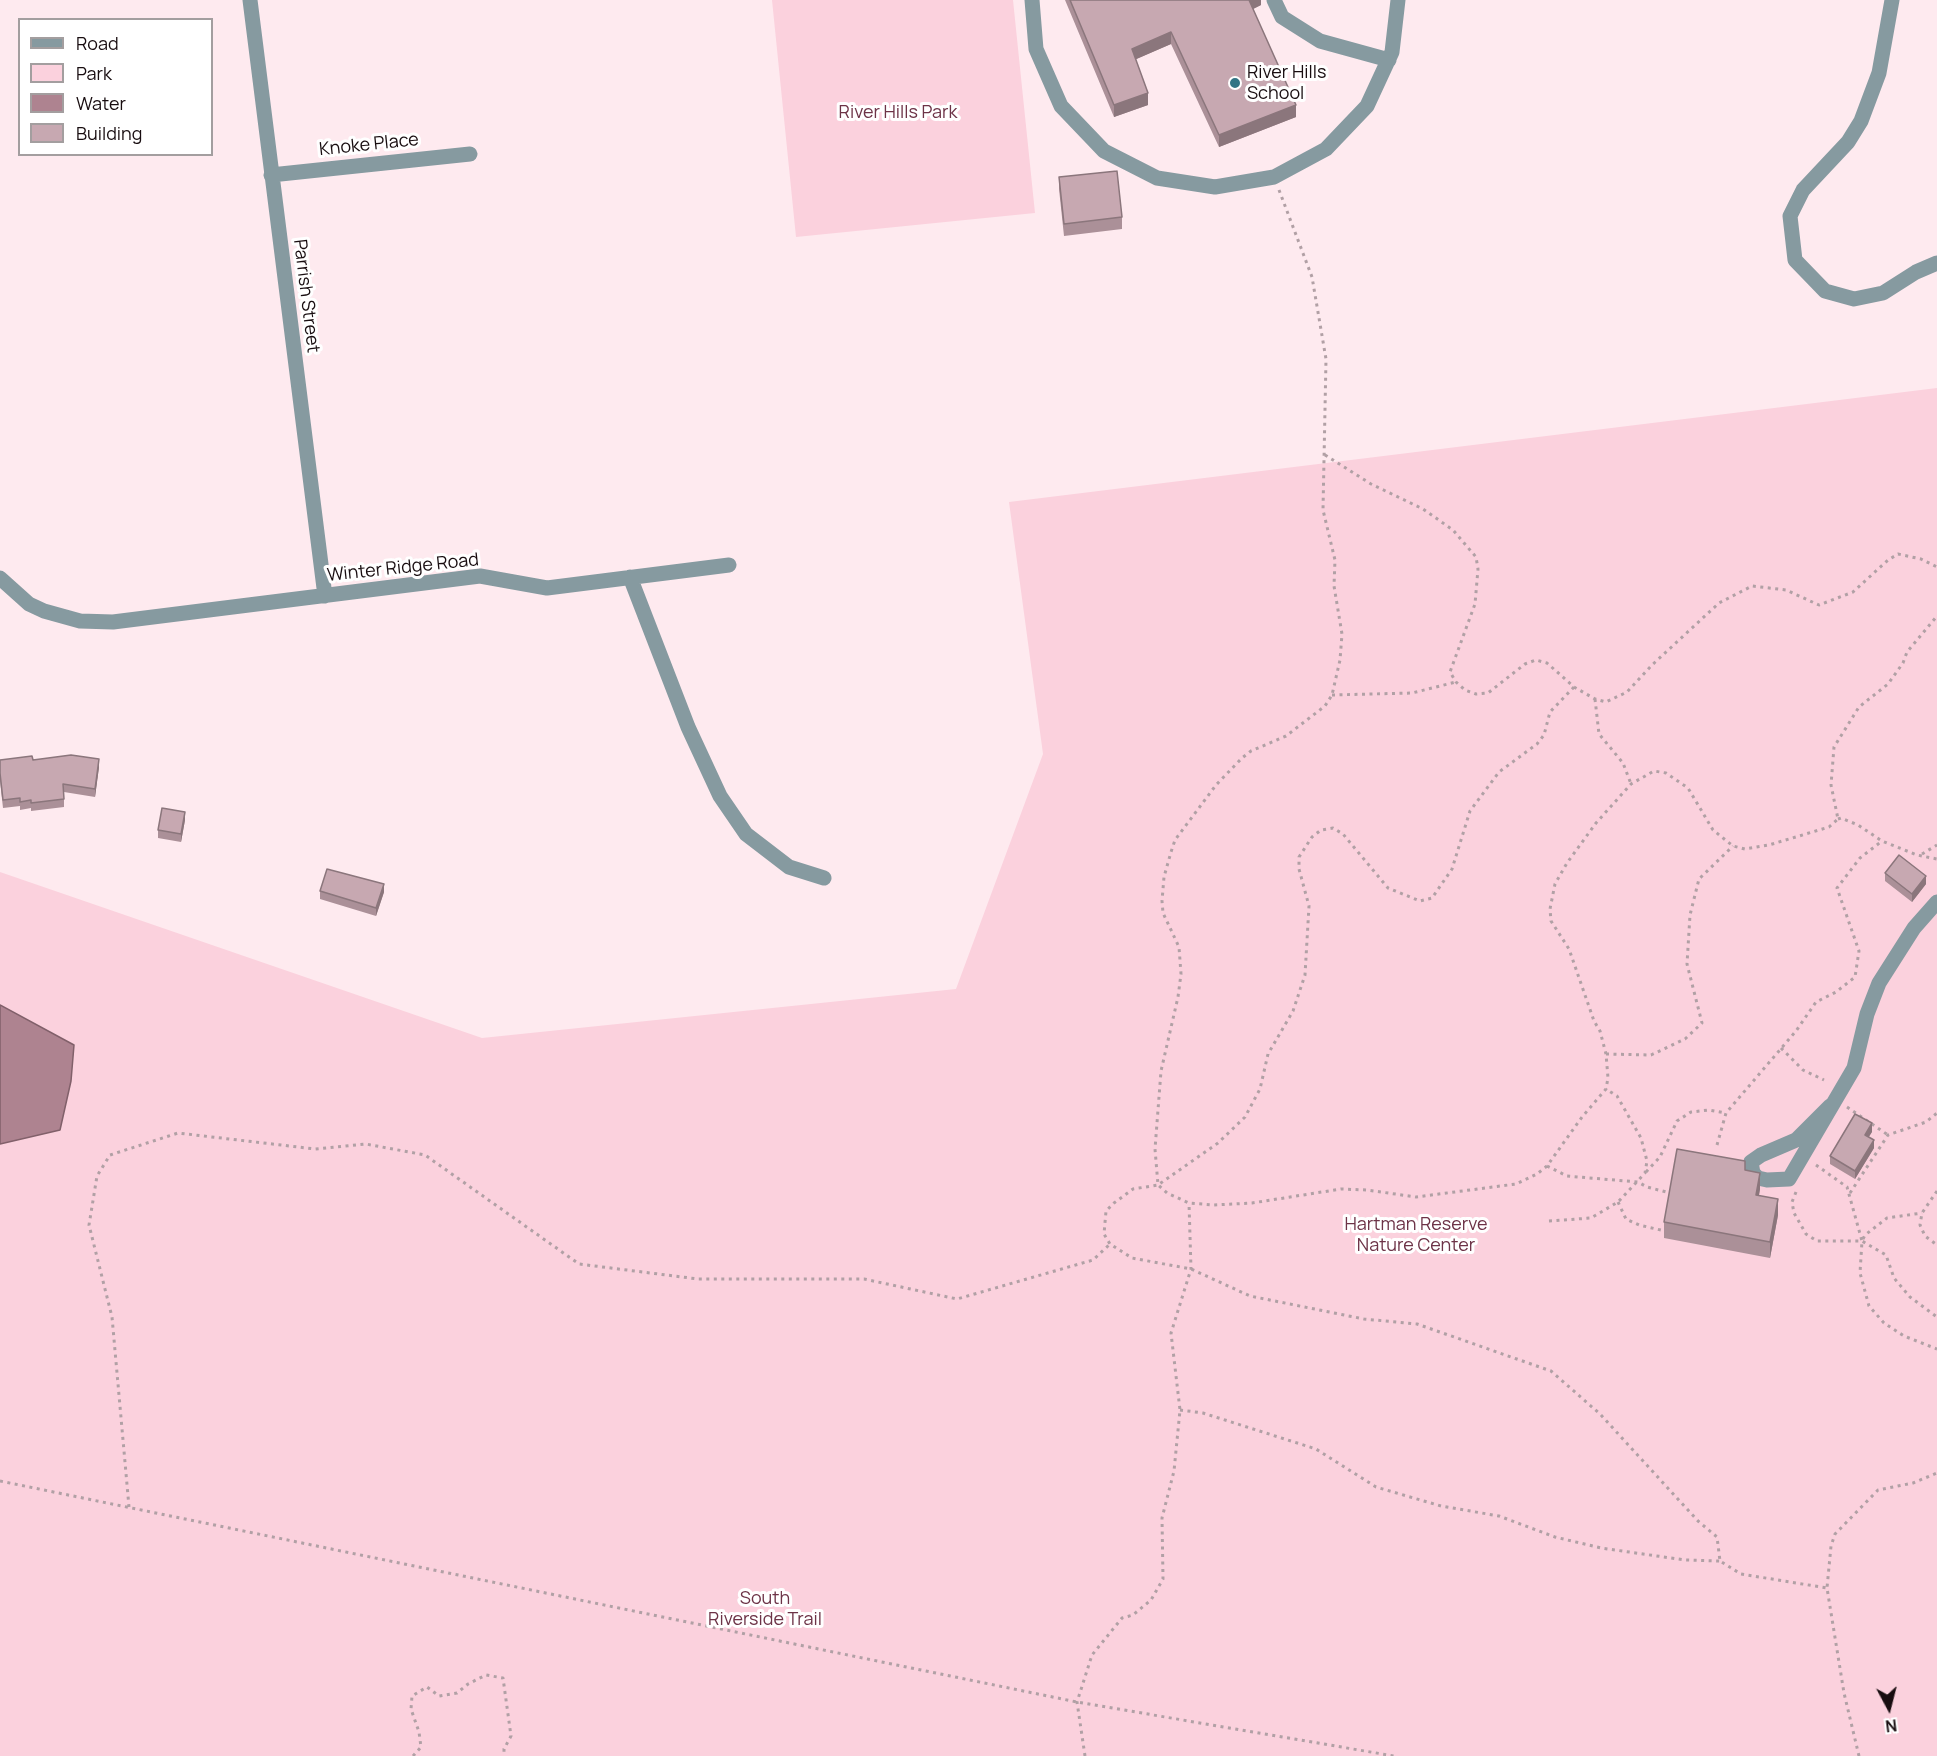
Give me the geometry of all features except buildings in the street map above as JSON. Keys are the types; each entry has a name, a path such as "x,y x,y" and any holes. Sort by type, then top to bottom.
{"street":[{"name":"Parrish Street","path":"250,0 326,596"},
{"path":"1032,0 1036,49 1061,106 1104,151 1157,178 1215,187 1274,177 1326,149 1367,106 1392,52 1398,0"},
{"path":"1274,0 1282,17 1320,41 1389,60"},
{"path":"1892,0 1879,73 1861,121 1848,142 1803,190 1790,216 1795,260 1825,291 1854,299 1883,293 1916,272 1937,263"},
{"name":"Knoke Place","path":"271,175 470,154"},
{"name":"Winter Ridge Road","path":"0,578 29,604 62,618 113,622 480,576 547,588 729,565"},
{"path":"630,577 688,727 720,796 746,834 789,867 825,878"},
{"path":"1832,1102 1796,1140 1761,1155 1751,1162 1753,1173 1758,1178 1767,1180 1789,1179 1832,1102 1854,1068 1867,1014 1880,983 1914,928 1937,902"}],"path":[{"path":"1274,177 1312,277 1326,359 1323,510 1335,560 1334,586 1342,634 1340,660 1332,695 1325,706 1286,736 1251,751 1242,758 1216,784 1174,840 1164,877 1162,901 1163,913 1179,947 1181,974 1178,998 1161,1071 1155,1149 1158,1185 1167,1193 1190,1203 1214,1205 1252,1203 1341,1189 1416,1197 1516,1184 1537,1174 1547,1166 1582,1117 1606,1089 1606,1054 1569,950 1551,921 1550,909 1555,884 1596,823 1632,784 1654,771 1666,773 1688,788 1713,830 1733,846 1745,849 1769,845 1829,827 1841,818 1858,825 1882,841 1937,859"},
{"path":"1324,455 1371,484 1423,509 1454,531 1476,557 1478,569 1475,604 1450,672 1465,690 1476,694 1488,693 1525,664 1536,660 1547,663 1574,687 1595,699 1606,702 1627,692 1652,665 1719,603 1752,586 1786,590 1819,605 1853,592 1888,560 1898,554 1922,559 1937,567"},
{"path":"1838,819 1831,784 1834,747 1859,707 1888,684 1903,663 1907,652 1937,616"},
{"path":"1332,695 1412,693 1456,682"},
{"path":"1574,687 1550,712 1544,735 1537,744 1499,772 1470,811 1452,869 1432,898 1420,901 1388,888 1342,834 1333,828 1321,830 1312,837 1299,857 1299,869 1309,906 1305,975 1293,1011 1268,1054 1260,1089 1245,1117 1218,1143 1158,1185 1133,1189 1114,1203 1106,1211 1104,1234 1110,1244 1132,1258 1191,1269 1250,1296 1364,1319 1417,1323 1551,1371 1600,1414 1698,1521 1717,1538 1720,1561"},
{"path":"1595,699 1599,734 1623,763 1632,784"},
{"path":"1717,1145 1726,1113 1816,1002 1836,992 1855,977 1859,951 1838,888 1860,858 1882,841"},
{"path":"1920,855 1937,845"},
{"path":"1606,1054 1651,1055 1685,1039 1702,1023 1687,964 1690,915 1700,879 1733,846"},
{"path":"1781,1048 1803,1070 1824,1080"},
{"path":"1606,1089 1617,1096 1641,1138 1647,1161 1645,1173"},
{"path":"1832,1102 1888,1135"},
{"path":"1550,1221 1591,1218 1618,1202 1660,1157 1677,1121 1691,1112 1709,1110 1726,1113"},
{"path":"1849,1194 1888,1135 1926,1122 1937,1113"},
{"path":"129,1507 112,1317 88,1225 97,1176 110,1155 178,1133 315,1149 366,1144 425,1155 579,1264 698,1279 864,1279 957,1299 1093,1260 1110,1244"},
{"path":"1815,1163 1847,1187 1862,1241 1860,1273 1869,1306 1884,1323 1894,1330 1937,1349"},
{"path":"1547,1166 1567,1176 1638,1182 1672,1194"},
{"path":"1796,1191 1792,1202 1794,1213 1806,1234 1817,1241 1862,1241 1886,1255 1894,1278 1910,1297 1937,1317"},
{"path":"1937,1191 1922,1213 1920,1225 1925,1236 1937,1245"},
{"path":"1618,1202 1626,1219 1665,1231"},
{"path":"1085,1756 1077,1702 1092,1655 1122,1618 1133,1615 1151,1600 1163,1579 1162,1518 1174,1471 1180,1410 1171,1332 1191,1269 1190,1203"},
{"path":"1862,1241 1865,1234 1887,1218 1922,1213"},
{"path":"1180,1410 1203,1413 1316,1449 1376,1487 1441,1506 1499,1516 1555,1537 1601,1548 1685,1560 1720,1561 1741,1574 1827,1588"},
{"path":"1859,1756 1844,1693 1827,1588 1831,1546 1835,1534 1878,1490 1913,1483 1937,1473"},
{"path":"0,1481 1077,1702 1394,1756"},
{"path":"413,1756 421,1747 419,1732 411,1709 412,1696 427,1687 439,1696 457,1694 468,1684 486,1675 503,1678 511,1736 504,1749 504,1756"}],"green space":[{"name":"River Hills Park","path":"772,0 1013,0 1035,213 796,237"},
{"name":"Hartman Reserve Nature Center","path":"1937,388 1937,1756 0,1756 0,872 482,1038 956,989 1043,754 1009,502"}],"water":[{"path":"0,1005 74,1045 71,1081 60,1130 0,1144"}],"place":[{"name":"River Hills School","path":"1235,83"}],"park label":[{"name":"South Riverside Trail","path":"765,1609"}]}
